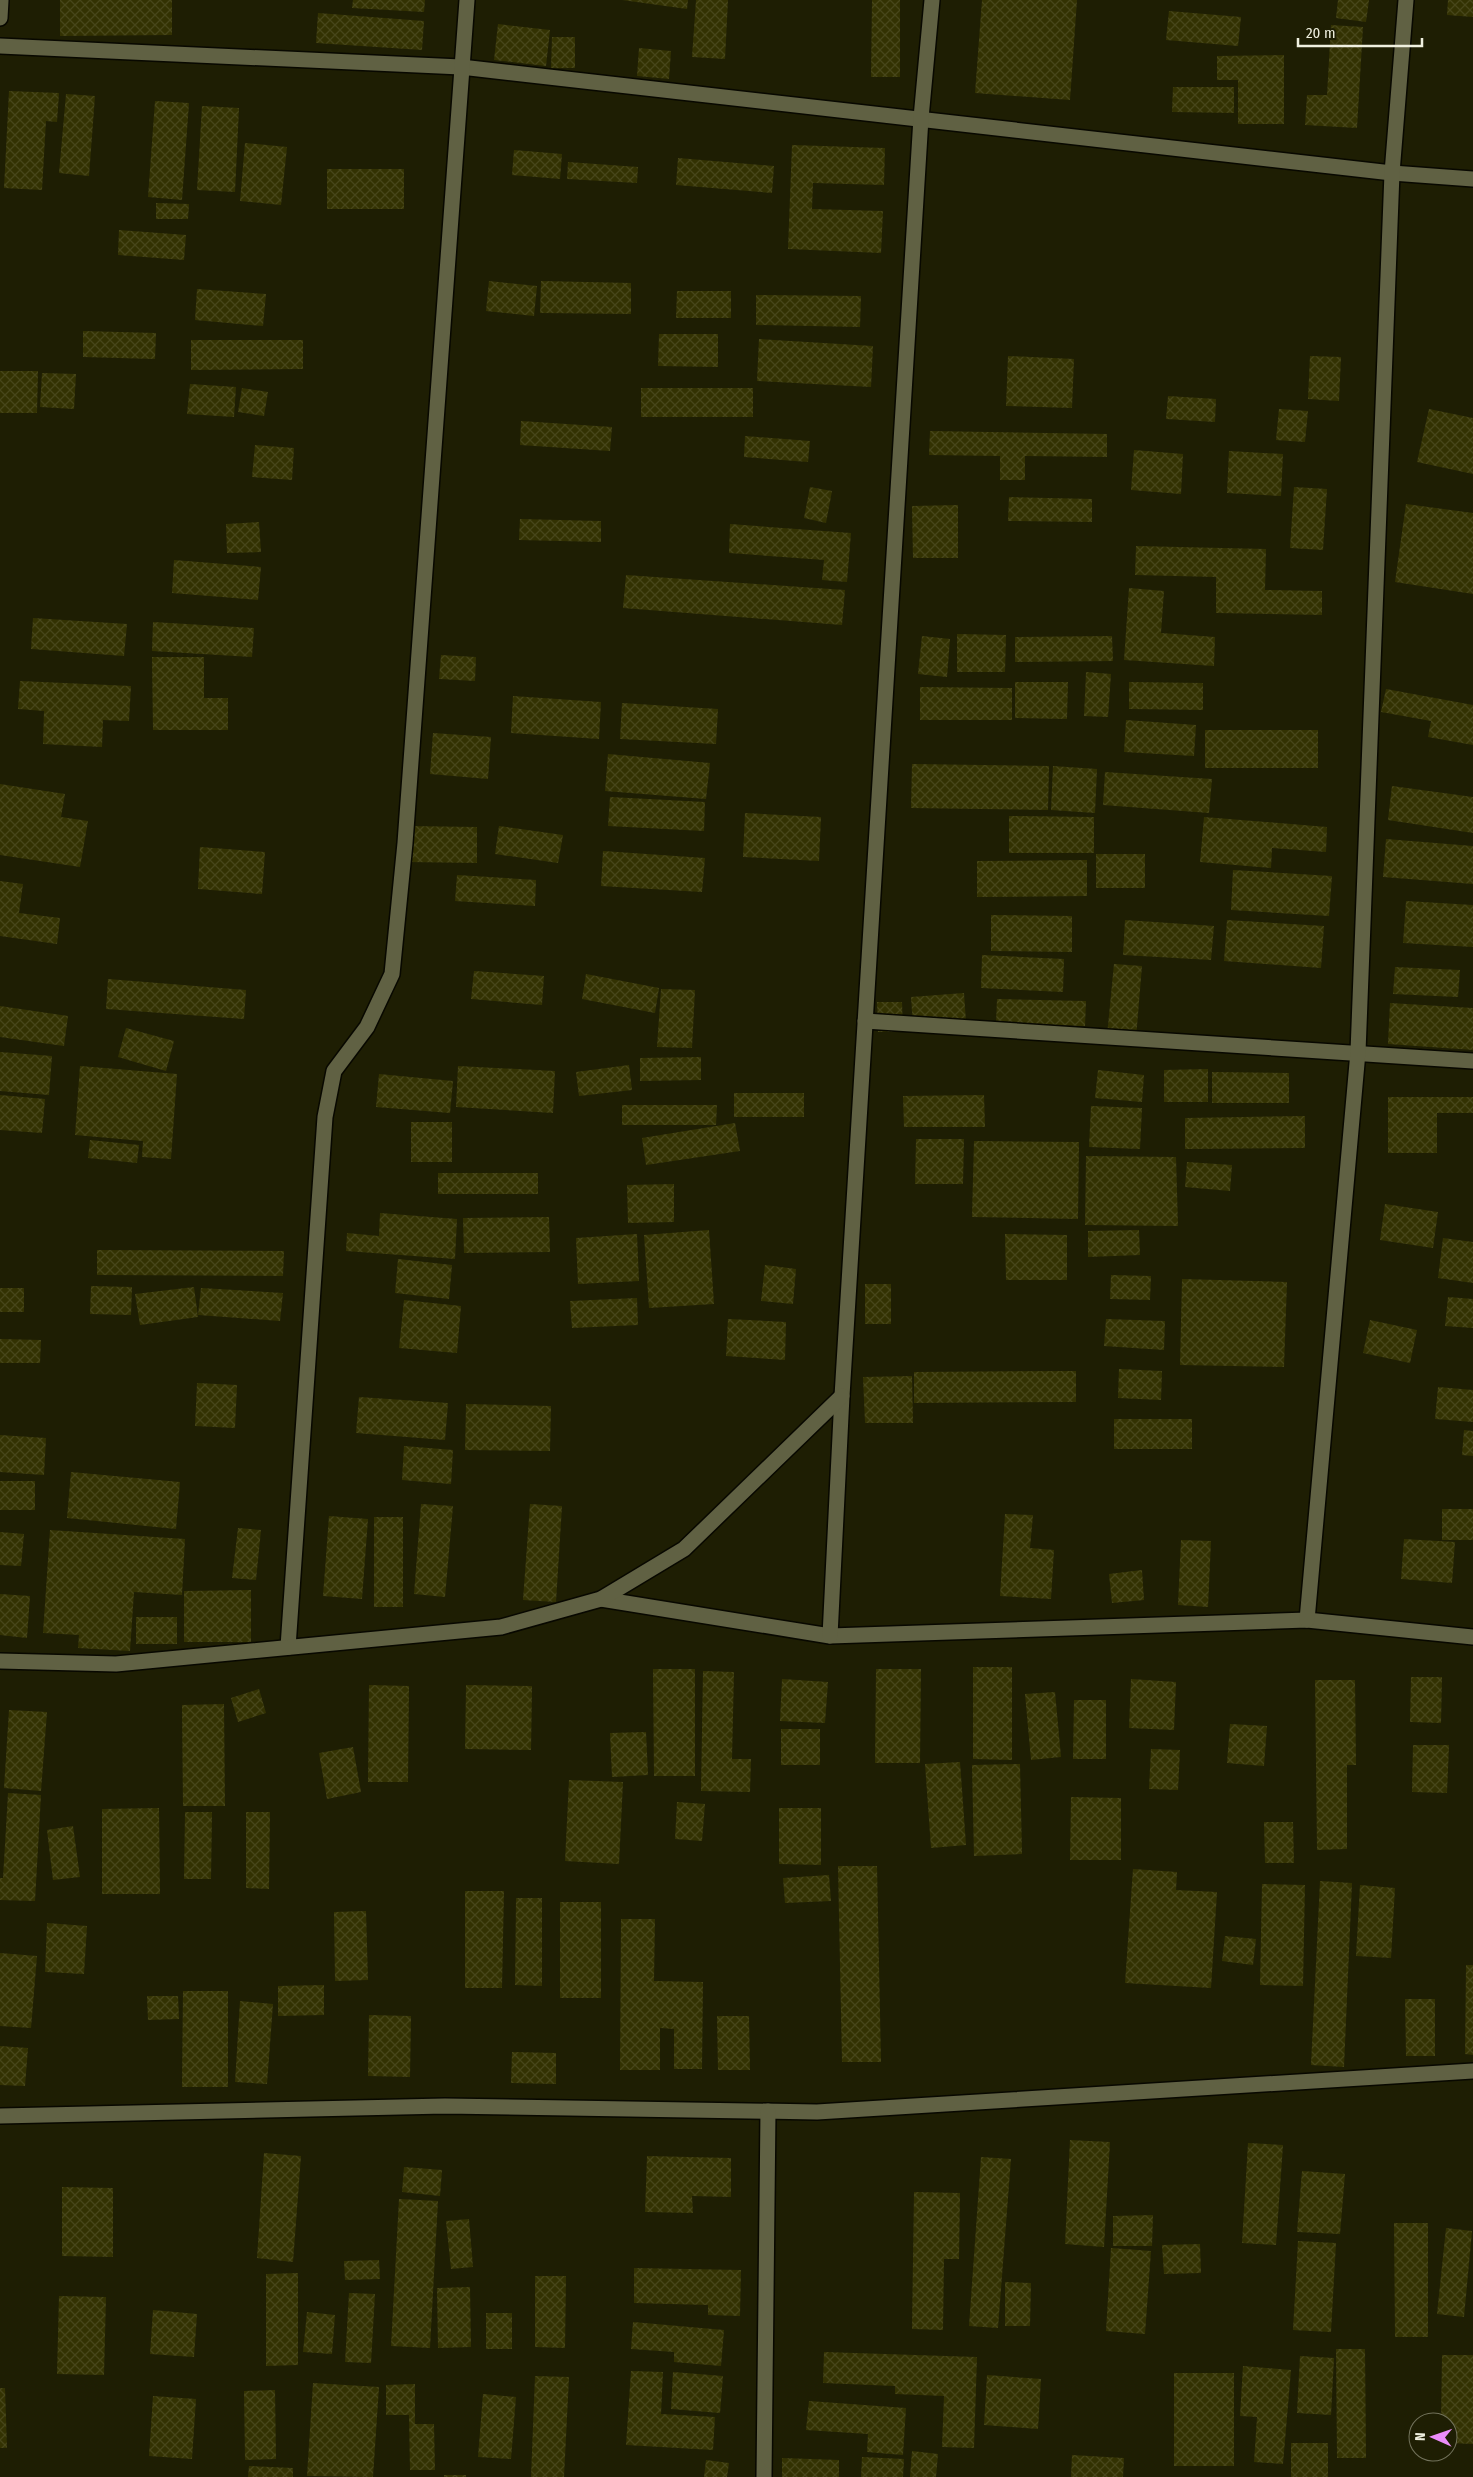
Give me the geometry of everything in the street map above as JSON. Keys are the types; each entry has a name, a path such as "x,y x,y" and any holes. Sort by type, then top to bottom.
{"street":[{"path":"0,18 1,0"},
{"path":"288,1647 324,1117 334,1071 367,1027 392,974 405,843 467,0"},
{"path":"830,1636 842,1396 921,118 932,0"},
{"path":"1307,1620 1358,1052 1392,173 1406,0"},
{"path":"0,46 461,66 1392,173 1473,179"},
{"path":"865,1022 1358,1052 1473,1061"},
{"path":"0,1661 116,1664 501,1627 601,1599 684,1549 842,1396"},
{"path":"601,1599 830,1636 1307,1620 1473,1637"},
{"path":"0,2116 445,2106 817,2112 1473,2070"},
{"path":"764,2477 768,2111"}],"building":[{"path":"60,0 172,0 172,35 60,36"},
{"path":"353,0 425,0 424,12 352,8"},
{"path":"622,0 688,0 687,9"},
{"path":"696,0 728,0 725,59 692,57"},
{"path":"872,0 900,0 900,77 871,77"},
{"path":"982,0 1077,0 1070,100 975,93"},
{"path":"1338,0 1369,0 1366,22 1336,18"},
{"path":"1448,0 1473,0 1473,17 1447,15"},
{"path":"1169,11 1241,17 1238,46 1166,40"},
{"path":"318,13 424,21 422,50 316,43"},
{"path":"498,24 550,30 546,66 494,60"},
{"path":"1331,25 1363,27 1357,128 1305,125 1307,95 1327,95"},
{"path":"552,37 575,37 575,68 551,68"},
{"path":"639,48 671,51 669,79 637,76"},
{"path":"1284,55 1284,124 1238,124 1238,80 1217,80 1217,56"},
{"path":"1173,87 1234,87 1234,113 1172,112"},
{"path":"9,91 59,93 57,122 46,121 42,190 4,188"},
{"path":"66,94 95,96 89,176 59,173"},
{"path":"155,101 189,103 182,200 148,197"},
{"path":"202,106 239,108 235,192 197,190"},
{"path":"245,143 287,147 281,205 240,201"},
{"path":"792,145 885,148 884,185 813,183 812,209 883,211 881,253 788,249"},
{"path":"514,150 562,154 560,179 512,175"},
{"path":"678,158 774,166 772,193 676,185"},
{"path":"568,162 638,167 637,183 567,179"},
{"path":"327,169 404,169 404,209 327,209"},
{"path":"156,203 189,204 188,219 156,219"},
{"path":"119,230 186,235 184,260 118,255"},
{"path":"489,281 537,286 534,316 486,311"},
{"path":"541,281 631,283 631,314 540,313"},
{"path":"197,289 266,294 263,326 195,320"},
{"path":"677,291 731,291 731,318 676,318"},
{"path":"756,295 861,296 860,327 756,325"},
{"path":"83,331 156,333 155,359 83,357"},
{"path":"659,334 718,334 718,367 658,366"},
{"path":"759,339 873,346 871,387 757,381"},
{"path":"191,340 303,340 303,369 191,370"},
{"path":"1008,356 1074,359 1072,408 1006,406"},
{"path":"1310,356 1341,357 1339,401 1308,399"},
{"path":"0,371 38,371 37,413 0,413"},
{"path":"42,373 76,374 74,409 40,407"},
{"path":"190,384 236,387 234,417 187,414"},
{"path":"242,388 268,392 264,416 238,412"},
{"path":"641,388 753,388 753,417 641,417"},
{"path":"1168,396 1216,399 1215,422 1166,419"},
{"path":"1279,409 1308,411 1305,442 1276,440"},
{"path":"1429,409 1473,418 1473,474 1417,462"},
{"path":"521,421 612,427 610,451 520,445"},
{"path":"930,431 1107,434 1107,457 1025,456 1025,480 1000,480 1000,456 929,455"},
{"path":"745,436 810,441 808,462 744,457"},
{"path":"255,445 294,448 292,480 252,477"},
{"path":"1134,450 1183,454 1181,494 1131,490"},
{"path":"1229,451 1283,454 1281,496 1227,493"},
{"path":"810,487 832,491 826,523 804,518"},
{"path":"1294,487 1327,489 1323,550 1290,548"},
{"path":"1009,497 1092,499 1092,522 1008,521"},
{"path":"1406,504 1473,513 1473,594 1395,582"},
{"path":"958,505 958,558 913,558 912,506"},
{"path":"520,519 601,521 601,542 519,540"},
{"path":"259,522 261,552 227,553 226,524"},
{"path":"730,524 851,533 847,582 822,580 824,560 729,553"},
{"path":"1136,546 1266,549 1265,590 1322,591 1322,615 1216,613 1216,577 1135,575"},
{"path":"174,560 261,567 258,600 172,593"},
{"path":"626,575 845,590 842,625 623,608"},
{"path":"1129,588 1164,591 1161,633 1215,637 1214,666 1124,660"},
{"path":"33,618 127,624 124,656 31,649"},
{"path":"153,622 254,628 252,657 152,651"},
{"path":"957,634 1006,635 1005,672 957,672"},
{"path":"922,636 950,639 947,677 918,674"},
{"path":"1112,636 1113,661 1015,662 1015,637"},
{"path":"441,655 476,657 475,681 439,679"},
{"path":"152,657 204,657 204,698 228,698 228,730 153,730"},
{"path":"1086,672 1111,674 1108,717 1084,716"},
{"path":"20,681 131,686 129,721 103,720 102,747 43,744 44,711 18,709"},
{"path":"1015,682 1068,682 1067,719 1015,718"},
{"path":"1129,682 1203,683 1203,710 1129,709"},
{"path":"920,687 1012,688 1012,720 920,720"},
{"path":"1386,689 1473,705 1473,745 1428,737 1431,721 1381,712"},
{"path":"513,696 601,702 599,739 511,733"},
{"path":"622,703 718,709 716,744 620,739"},
{"path":"1126,720 1196,725 1194,756 1124,752"},
{"path":"1205,730 1318,730 1318,768 1205,768"},
{"path":"433,733 491,737 488,779 430,774"},
{"path":"608,754 710,763 706,799 605,791"},
{"path":"912,764 1049,766 1048,810 911,808"},
{"path":"1053,766 1097,769 1095,813 1051,810"},
{"path":"1105,772 1212,779 1209,813 1103,805"},
{"path":"0,784 65,794 61,817 88,821 80,867 0,855"},
{"path":"1392,786 1473,797 1473,833 1388,820"},
{"path":"610,797 705,802 704,831 608,826"},
{"path":"745,813 821,817 819,861 743,857"},
{"path":"1009,816 1094,817 1094,853 1009,853"},
{"path":"1204,817 1327,827 1326,852 1272,848 1271,868 1200,862"},
{"path":"407,826 477,827 477,863 407,862"},
{"path":"499,826 563,835 558,863 495,854"},
{"path":"1386,839 1473,846 1473,884 1383,877"},
{"path":"200,847 265,852 262,894 198,889"},
{"path":"603,851 705,858 702,892 601,886"},
{"path":"1096,854 1145,854 1145,888 1096,888"},
{"path":"1087,860 1087,896 977,897 977,861"},
{"path":"1233,870 1332,876 1329,916 1231,910"},
{"path":"457,875 536,880 535,906 455,901"},
{"path":"0,881 23,884 19,913 60,918 57,944 0,936"},
{"path":"1406,901 1473,905 1473,947 1403,943"},
{"path":"991,915 1072,916 1072,952 991,951"},
{"path":"1125,920 1214,926 1211,960 1123,955"},
{"path":"1227,920 1324,926 1321,968 1224,961"},
{"path":"982,955 1064,959 1063,992 981,988"},
{"path":"1114,964 1142,966 1136,1038 1107,1036"},
{"path":"1395,967 1460,970 1458,997 1393,994"},
{"path":"474,971 544,976 542,1005 471,999"},
{"path":"586,974 659,988 655,1013 582,999"},
{"path":"108,979 246,990 244,1019 106,1009"},
{"path":"661,989 695,990 692,1048 657,1047"},
{"path":"964,993 966,1022 913,1026 911,997"},
{"path":"997,999 1086,1001 1085,1026 996,1024"},
{"path":"877,1002 902,1002 903,1032 878,1032"},
{"path":"1390,1003 1473,1008 1473,1050 1388,1044"},
{"path":"0,1006 68,1016 64,1046 0,1037"},
{"path":"126,1028 174,1041 166,1071 118,1057"},
{"path":"0,1052 52,1056 49,1095 0,1091"},
{"path":"701,1057 701,1080 640,1081 640,1058"},
{"path":"629,1065 632,1090 579,1096 576,1072"},
{"path":"80,1066 177,1074 171,1159 142,1157 143,1141 75,1135"},
{"path":"458,1066 555,1071 553,1113 456,1107"},
{"path":"1208,1069 1208,1102 1164,1102 1164,1070"},
{"path":"1098,1070 1144,1075 1142,1102 1095,1098"},
{"path":"1212,1072 1289,1073 1289,1103 1212,1103"},
{"path":"379,1074 453,1081 450,1113 376,1107"},
{"path":"734,1093 804,1093 804,1117 734,1117"},
{"path":"0,1095 45,1099 42,1133 0,1130"},
{"path":"984,1095 985,1127 904,1127 903,1096"},
{"path":"1388,1097 1473,1097 1473,1113 1437,1113 1437,1153 1388,1153"},
{"path":"622,1105 717,1105 716,1125 622,1125"},
{"path":"1091,1106 1142,1108 1140,1149 1089,1147"},
{"path":"1305,1116 1305,1148 1185,1149 1185,1118"},
{"path":"411,1122 452,1122 452,1162 411,1162"},
{"path":"735,1123 740,1151 646,1165 642,1138"},
{"path":"916,1139 964,1139 963,1184 915,1184"},
{"path":"90,1140 139,1145 137,1163 88,1158"},
{"path":"974,1141 1079,1142 1078,1219 972,1217"},
{"path":"1086,1156 1176,1157 1178,1226 1085,1225"},
{"path":"1187,1162 1232,1165 1230,1191 1185,1187"},
{"path":"438,1173 538,1173 538,1194 438,1194"},
{"path":"674,1184 674,1222 628,1223 627,1185"},
{"path":"1385,1204 1438,1212 1433,1248 1380,1240"},
{"path":"380,1213 457,1219 455,1259 346,1251 347,1233 379,1236"},
{"path":"549,1217 550,1252 464,1253 463,1218"},
{"path":"709,1230 714,1304 649,1308 644,1235"},
{"path":"1139,1230 1140,1255 1088,1257 1088,1231"},
{"path":"637,1234 639,1281 578,1284 576,1238"},
{"path":"1005,1234 1067,1235 1067,1280 1006,1280"},
{"path":"1443,1238 1473,1242 1473,1283 1438,1278"},
{"path":"97,1250 284,1251 283,1276 97,1275"},
{"path":"398,1259 452,1265 449,1299 395,1293"},
{"path":"765,1265 796,1269 793,1304 761,1301"},
{"path":"1111,1275 1151,1276 1150,1300 1110,1299"},
{"path":"1182,1279 1287,1282 1284,1367 1180,1365"},
{"path":"865,1284 891,1284 891,1324 865,1324"},
{"path":"91,1286 132,1287 131,1315 90,1314"},
{"path":"194,1287 198,1317 140,1325 135,1294"},
{"path":"0,1288 24,1288 24,1312 0,1312"},
{"path":"201,1288 283,1293 280,1321 198,1315"},
{"path":"1448,1297 1473,1299 1473,1328 1445,1326"},
{"path":"637,1298 638,1325 572,1328 570,1301"},
{"path":"404,1300 461,1306 457,1353 399,1348"},
{"path":"728,1319 786,1322 785,1360 726,1356"},
{"path":"1106,1319 1165,1321 1164,1350 1104,1346"},
{"path":"1370,1320 1417,1330 1410,1363 1363,1353"},
{"path":"0,1339 41,1340 40,1363 0,1363"},
{"path":"1119,1369 1162,1371 1161,1400 1118,1398"},
{"path":"1076,1371 1076,1402 914,1403 914,1372"},
{"path":"912,1376 913,1423 865,1423 863,1377"},
{"path":"197,1383 237,1385 235,1428 195,1426"},
{"path":"1438,1387 1473,1390 1473,1422 1435,1419"},
{"path":"359,1397 448,1403 445,1440 356,1433"},
{"path":"466,1404 551,1406 550,1451 465,1450"},
{"path":"1114,1419 1192,1419 1192,1449 1114,1449"},
{"path":"1464,1430 1473,1431 1473,1456 1462,1455"},
{"path":"0,1435 46,1438 44,1475 0,1472"},
{"path":"404,1446 453,1450 451,1484 402,1480"},
{"path":"71,1472 180,1482 176,1529 67,1518"},
{"path":"0,1481 35,1481 35,1510 0,1510"},
{"path":"421,1504 453,1506 445,1597 414,1594"},
{"path":"530,1504 562,1506 556,1602 523,1600"},
{"path":"1442,1509 1473,1509 1473,1540 1442,1540"},
{"path":"1005,1514 1033,1515 1030,1548 1054,1550 1051,1599 1000,1596"},
{"path":"329,1516 368,1519 362,1599 323,1596"},
{"path":"374,1517 403,1517 403,1607 374,1607"},
{"path":"238,1528 261,1530 256,1580 232,1578"},
{"path":"50,1530 185,1539 182,1595 134,1592 130,1651 78,1648 79,1635 43,1633"},
{"path":"0,1532 24,1534 21,1566 0,1565"},
{"path":"1404,1539 1455,1542 1452,1583 1401,1579"},
{"path":"1181,1540 1211,1541 1208,1607 1178,1605"},
{"path":"1142,1570 1144,1600 1112,1603 1109,1574"},
{"path":"251,1590 251,1642 184,1642 184,1591"},
{"path":"0,1594 30,1596 27,1638 0,1635"},
{"path":"136,1617 177,1617 177,1644 136,1644"},
{"path":"973,1667 1012,1667 1012,1760 973,1759"},
{"path":"653,1669 695,1669 695,1776 654,1776"},
{"path":"876,1669 921,1669 920,1763 875,1763"},
{"path":"703,1671 734,1672 732,1759 751,1759 750,1792 701,1791"},
{"path":"1411,1677 1442,1677 1441,1723 1410,1722"},
{"path":"782,1679 828,1682 825,1723 780,1721"},
{"path":"1131,1679 1176,1682 1174,1730 1129,1728"},
{"path":"1315,1680 1355,1680 1356,1765 1347,1765 1347,1849 1317,1850"},
{"path":"369,1685 409,1686 408,1782 368,1782"},
{"path":"466,1685 532,1686 531,1750 465,1749"},
{"path":"259,1689 266,1713 238,1722 231,1698"},
{"path":"1055,1692 1061,1757 1031,1760 1025,1694"},
{"path":"1074,1700 1106,1700 1106,1759 1073,1759"},
{"path":"224,1704 225,1806 183,1806 182,1705"},
{"path":"9,1710 47,1712 41,1791 4,1788"},
{"path":"1230,1724 1267,1726 1264,1766 1227,1763"},
{"path":"781,1729 820,1729 820,1765 781,1765"},
{"path":"646,1732 648,1775 612,1777 610,1733"},
{"path":"1413,1745 1449,1745 1447,1793 1412,1792"},
{"path":"353,1747 361,1792 327,1799 319,1753"},
{"path":"1151,1749 1180,1750 1178,1790 1149,1789"},
{"path":"960,1762 966,1845 931,1848 925,1764"},
{"path":"1020,1764 1022,1854 974,1856 972,1765"},
{"path":"569,1780 623,1782 619,1864 565,1861"},
{"path":"8,1793 41,1795 35,1901 0,1900 0,1878 3,1878"},
{"path":"1071,1797 1121,1798 1121,1860 1070,1860"},
{"path":"677,1802 705,1804 702,1841 675,1839"},
{"path":"159,1808 160,1894 102,1894 102,1809"},
{"path":"779,1808 821,1808 821,1865 779,1864"},
{"path":"185,1812 212,1812 211,1879 184,1879"},
{"path":"246,1812 270,1812 269,1889 246,1888"},
{"path":"1264,1822 1293,1822 1294,1863 1265,1863"},
{"path":"73,1826 80,1877 53,1880 47,1830"},
{"path":"838,1866 877,1866 881,2062 842,2062"},
{"path":"1133,1869 1177,1872 1176,1890 1217,1892 1211,1988 1125,1983"},
{"path":"829,1875 831,1901 785,1903 783,1878"},
{"path":"1320,1881 1352,1883 1344,2067 1311,2065"},
{"path":"1262,1884 1305,1885 1303,1986 1260,1985"},
{"path":"1360,1885 1395,1888 1391,1958 1356,1956"},
{"path":"465,1891 504,1891 502,1988 465,1988"},
{"path":"516,1898 542,1898 542,1986 515,1985"},
{"path":"560,1902 601,1902 601,1998 560,1998"},
{"path":"366,1911 368,1980 335,1981 334,1912"},
{"path":"621,1919 655,1919 654,1981 703,1982 702,2069 674,2069 674,2029 660,2028 660,2070 620,2070"},
{"path":"47,1923 87,1926 84,1974 45,1972"},
{"path":"1225,1936 1256,1939 1253,1965 1222,1961"},
{"path":"0,1953 37,1956 31,2028 0,2026"},
{"path":"1466,1965 1473,1965 1473,2055 1465,2054"},
{"path":"324,1985 324,2015 278,2016 278,1986"},
{"path":"183,1991 228,1991 228,2087 182,2087"},
{"path":"147,1996 178,1996 179,2019 148,2020"},
{"path":"1405,1999 1435,1999 1435,2056 1406,2056"},
{"path":"240,2001 273,2004 267,2084 235,2082"},
{"path":"369,2015 411,2016 410,2077 368,2076"},
{"path":"717,2016 749,2016 750,2070 718,2070"},
{"path":"0,2046 28,2048 25,2086 0,2085"},
{"path":"512,2052 556,2053 556,2084 511,2083"},
{"path":"1070,2140 1110,2142 1104,2247 1065,2244"},
{"path":"1248,2143 1283,2145 1276,2245 1242,2243"},
{"path":"264,2153 301,2156 293,2262 257,2258"},
{"path":"647,2156 731,2158 731,2197 692,2196 693,2213 645,2212"},
{"path":"981,2157 1011,2159 998,2328 969,2326"},
{"path":"404,2167 442,2170 440,2196 402,2192"},
{"path":"1302,2171 1345,2174 1340,2234 1297,2232"},
{"path":"62,2187 113,2188 113,2257 62,2256"},
{"path":"914,2192 960,2193 959,2259 944,2259 943,2330 912,2329"},
{"path":"399,2199 438,2201 430,2348 391,2346"},
{"path":"1153,2215 1152,2246 1113,2246 1113,2216"},
{"path":"469,2219 473,2267 451,2269 446,2221"},
{"path":"1394,2223 1428,2223 1428,2337 1395,2337"},
{"path":"1446,2228 1472,2231 1464,2317 1437,2314"},
{"path":"1298,2241 1336,2243 1331,2332 1293,2330"},
{"path":"1200,2244 1201,2273 1164,2274 1162,2245"},
{"path":"1111,2248 1151,2251 1145,2334 1106,2331"},
{"path":"379,2260 380,2279 345,2280 344,2261"},
{"path":"634,2268 741,2270 740,2316 708,2315 708,2305 634,2303"},
{"path":"298,2273 298,2365 266,2366 266,2274"},
{"path":"535,2276 566,2276 565,2348 535,2347"},
{"path":"1005,2282 1031,2283 1030,2326 1005,2326"},
{"path":"470,2287 471,2347 438,2348 437,2288"},
{"path":"349,2293 375,2294 371,2363 345,2362"},
{"path":"59,2296 106,2297 104,2375 57,2374"},
{"path":"153,2310 197,2314 194,2357 150,2354"},
{"path":"307,2312 335,2315 332,2354 303,2352"},
{"path":"486,2313 512,2313 512,2349 486,2349"},
{"path":"633,2322 724,2330 721,2366 674,2362 674,2352 631,2349"},
{"path":"1336,2349 1365,2349 1366,2458 1337,2458"},
{"path":"824,2352 977,2357 974,2448 942,2447 944,2396 895,2394 895,2386 823,2383"},
{"path":"1442,2355 1473,2355 1473,2444 1458,2443 1458,2412 1441,2412"},
{"path":"1300,2356 1334,2358 1331,2415 1297,2413"},
{"path":"1243,2366 1291,2370 1283,2464 1254,2462 1257,2417 1240,2416"},
{"path":"631,2371 663,2372 661,2414 715,2417 713,2450 626,2445"},
{"path":"673,2372 723,2376 720,2413 671,2409"},
{"path":"1174,2373 1234,2373 1234,2466 1174,2466"},
{"path":"987,2375 1041,2379 1038,2429 984,2425"},
{"path":"535,2376 569,2377 564,2477 531,2477"},
{"path":"313,2383 379,2387 373,2477 307,2476"},
{"path":"415,2384 415,2424 434,2424 435,2470 410,2470 409,2415 386,2415 386,2385"},
{"path":"0,2388 5,2388 7,2448 0,2448"},
{"path":"275,2390 276,2459 245,2460 244,2391"},
{"path":"483,2394 516,2397 511,2459 478,2457"},
{"path":"153,2396 196,2399 192,2459 149,2456"},
{"path":"809,2401 906,2408 903,2455 867,2452 868,2434 806,2430"},
{"path":"1291,2443 1328,2443 1328,2477 1291,2477"},
{"path":"912,2451 938,2454 936,2477 910,2477"},
{"path":"1072,2455 1124,2458 1123,2477 1071,2477"},
{"path":"862,2457 904,2459 903,2477 861,2477"},
{"path":"782,2458 839,2460 839,2477 782,2477"},
{"path":"706,2460 729,2463 727,2477 704,2477"},
{"path":"249,2466 293,2468 293,2477 248,2477"},
{"path":"444,2475 466,2475 466,2477 444,2477"}]}
